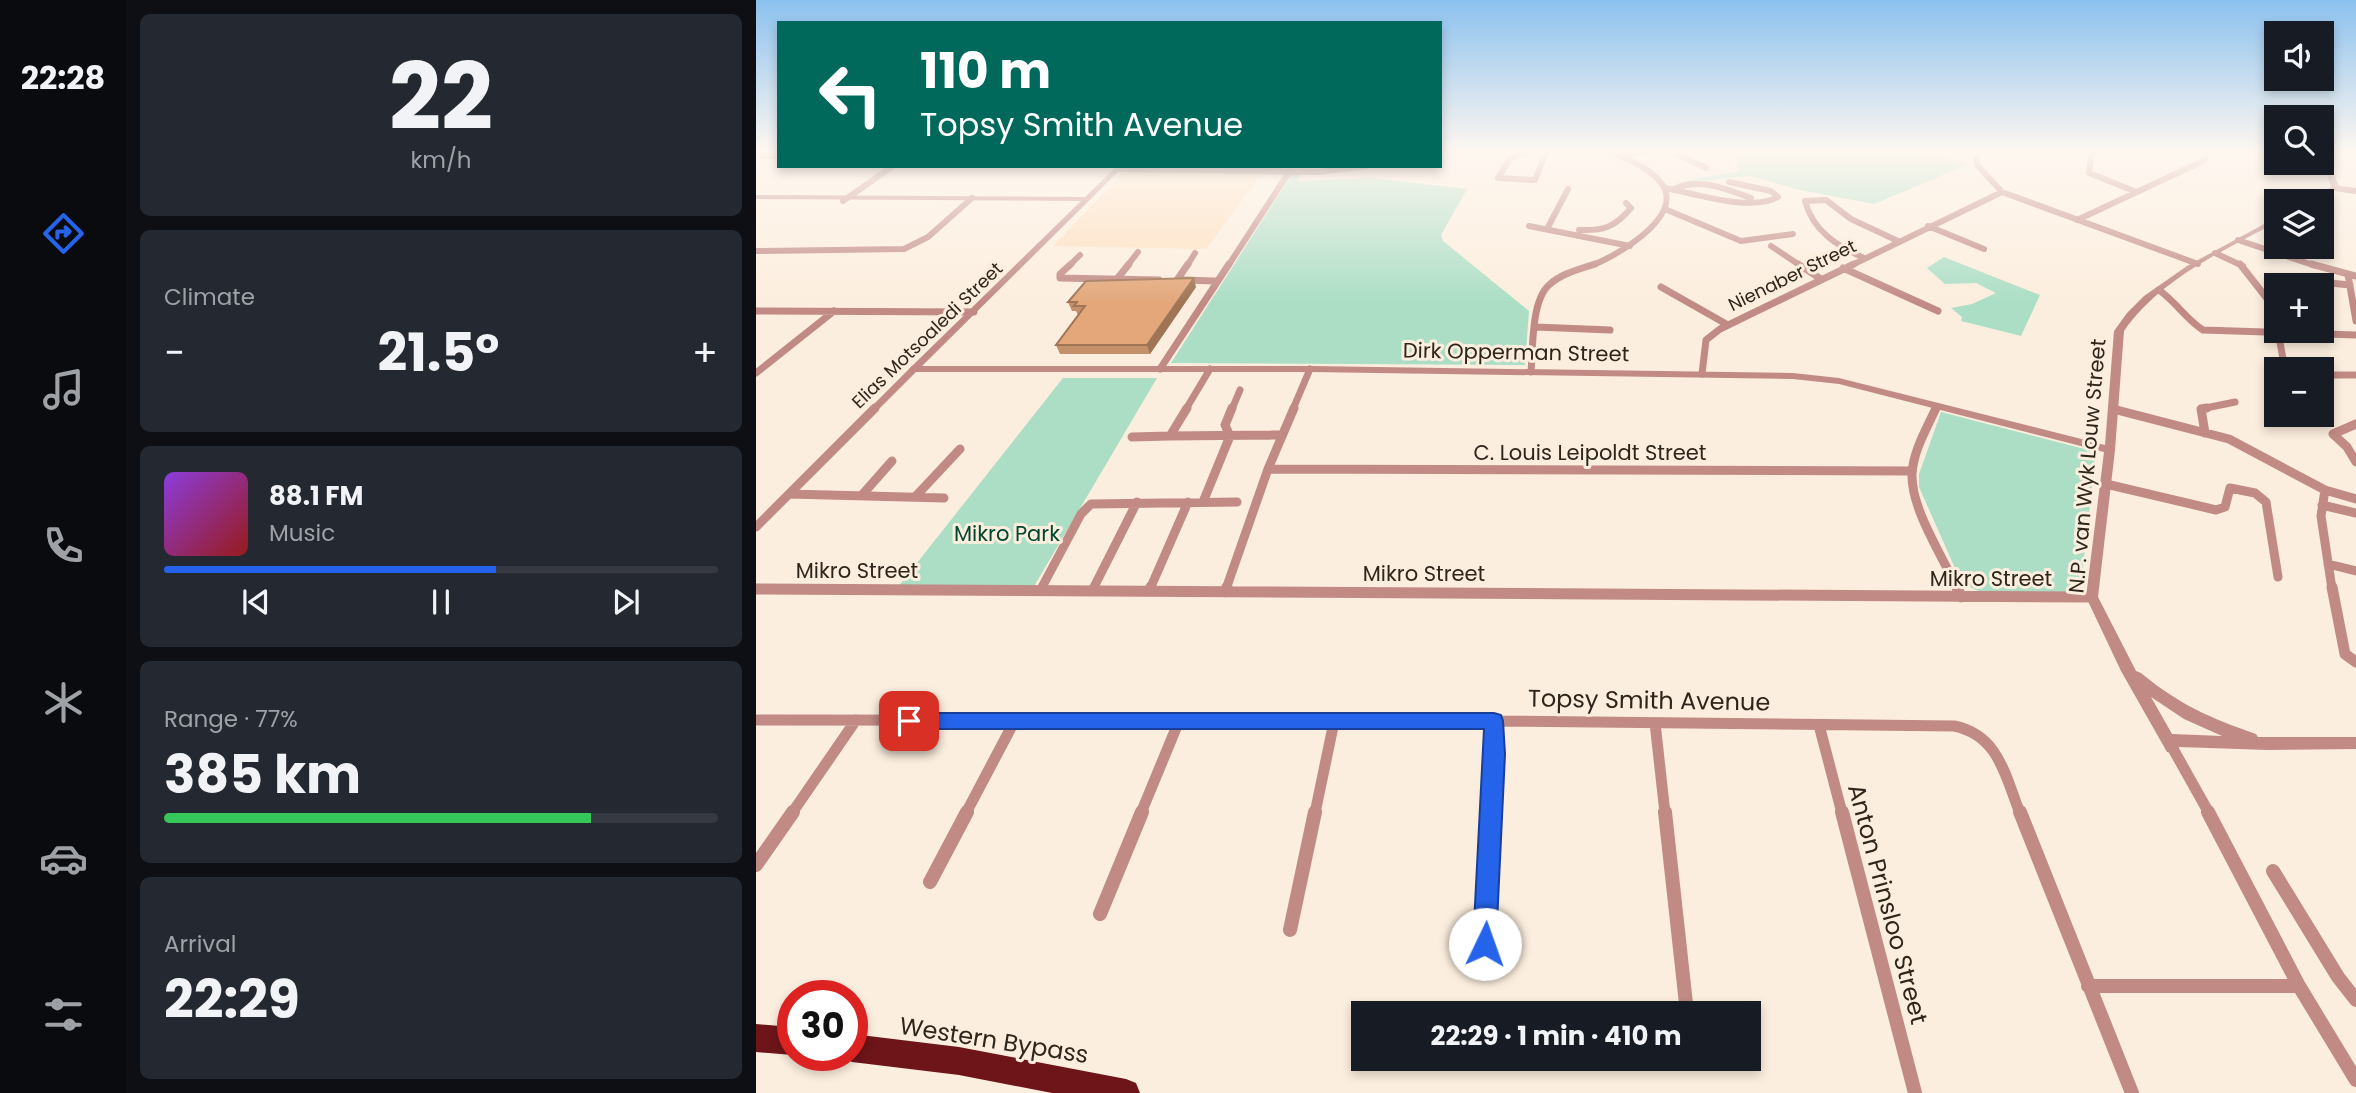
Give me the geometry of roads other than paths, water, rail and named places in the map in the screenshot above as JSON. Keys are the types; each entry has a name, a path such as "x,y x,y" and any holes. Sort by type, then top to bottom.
{"highway":[{"path":"756,1038 777,1040"},
{"name":"Western Bypass","path":"868,1050 959,1061 1126,1093"}],"street":[{"path":"756,251 904,249 928,237 968,201"},
{"path":"1067,201 1086,202"},
{"path":"1067,201 1086,202"},
{"path":"1160,369 1269,201"},
{"path":"1548,229 1562,201"},
{"path":"1531,372 1540,298 1548,285 1630,246 1643,235 1669,201"},
{"path":"1721,201 1773,201"},
{"path":"1805,201 1823,233 1841,248 1864,258"},
{"path":"1827,201 1851,219 1898,241"},
{"name":"Nienaber Street","path":"1702,374 1706,340 1728,325 1982,201"},
{"path":"2026,201 2198,264"},
{"path":"2077,220 2114,201"},
{"name":"Elias Motsoaledi Street","path":"756,527 1086,202"},
{"path":"1566,233 1614,228 1631,208 1626,203"},
{"path":"1665,209 1741,241 1793,234"},
{"path":"1529,226 1630,246"},
{"path":"1928,226 1984,249"},
{"name":"N.P. van Wyk Louw Street","path":"2171,743 2126,667 2092,597 2110,450 2119,331 2125,318 2138,304 2215,253 2264,226"},
{"path":"2238,240 2352,275 2350,285 2356,321"},
{"path":"1771,246 1821,279"},
{"path":"1117,279 1138,252"},
{"path":"1177,280 1195,253"},
{"path":"2215,253 2240,263 2264,294"},
{"path":"1080,256 1060,274 1060,278 1215,281"},
{"path":"1843,268 1938,311"},
{"path":"2334,283 2350,285"},
{"path":"1661,287 1728,325"},
{"path":"2159,290 2180,306 2199,329 2264,331"},
{"path":"756,311 974,312"},
{"path":"756,373 834,312"},
{"path":"1536,327 1610,330"},
{"path":"2334,334 2356,335"},
{"name":"Dirk Opperman Street","path":"914,369 1310,369 1818,378 2110,450"},
{"path":"1170,436 1210,369"},
{"path":"1225,593 1268,469 1310,369"},
{"path":"2334,375 2356,375"},
{"path":"1203,502 1230,436 1225,425 1240,390"},
{"path":"2204,433 2201,409 2235,402"},
{"path":"1936,407 1912,471 1919,505 1961,597"},
{"path":"2113,409 2243,444 2325,489 2356,499"},
{"path":"2355,425 2333,434 2347,447 2356,462"},
{"path":"1132,437 1281,435"},
{"path":"915,497 960,449"},
{"path":"862,495 892,461"},
{"name":"C. Louis Leipoldt Street","path":"1268,469 1912,471"},
{"path":"2106,484 2216,510 2225,507 2230,488 2255,493 2267,505 2278,577"},
{"path":"2325,489 2321,516 2343,649 2345,654 2356,662"},
{"path":"789,494 944,498"},
{"path":"1093,589 1137,502"},
{"path":"1149,591 1188,502"},
{"path":"1041,589 1088,505 1237,502"},
{"path":"2322,505 2356,513"},
{"path":"2328,565 2356,571"},
{"name":"Mikro Street","path":"756,589 2092,597"},
{"path":"2126,667 2156,695 2193,719 2268,744"},
{"name":"Topsy Smith Avenue","path":"756,720 1494,721 1954,726 1978,733 1994,750 2132,1093"},
{"path":"756,865 856,720"},
{"path":"1101,914 1179,721"},
{"path":"1483,971 1495,754 1494,721"},
{"path":"930,882 1014,722"},
{"path":"1290,930 1334,722"},
{"path":"1654,723 1686,1001"},
{"name":"Anton Prinsloo Street","path":"1818,726 1915,1093"},
{"path":"2356,743 2171,743 2242,872 2299,986 2356,1080"},
{"path":"2273,871 2338,977 2356,1000"},
{"path":"2088,986 2299,986"}],"park label":[{"name":"Mikro Park","path":"1007,533"}]}
